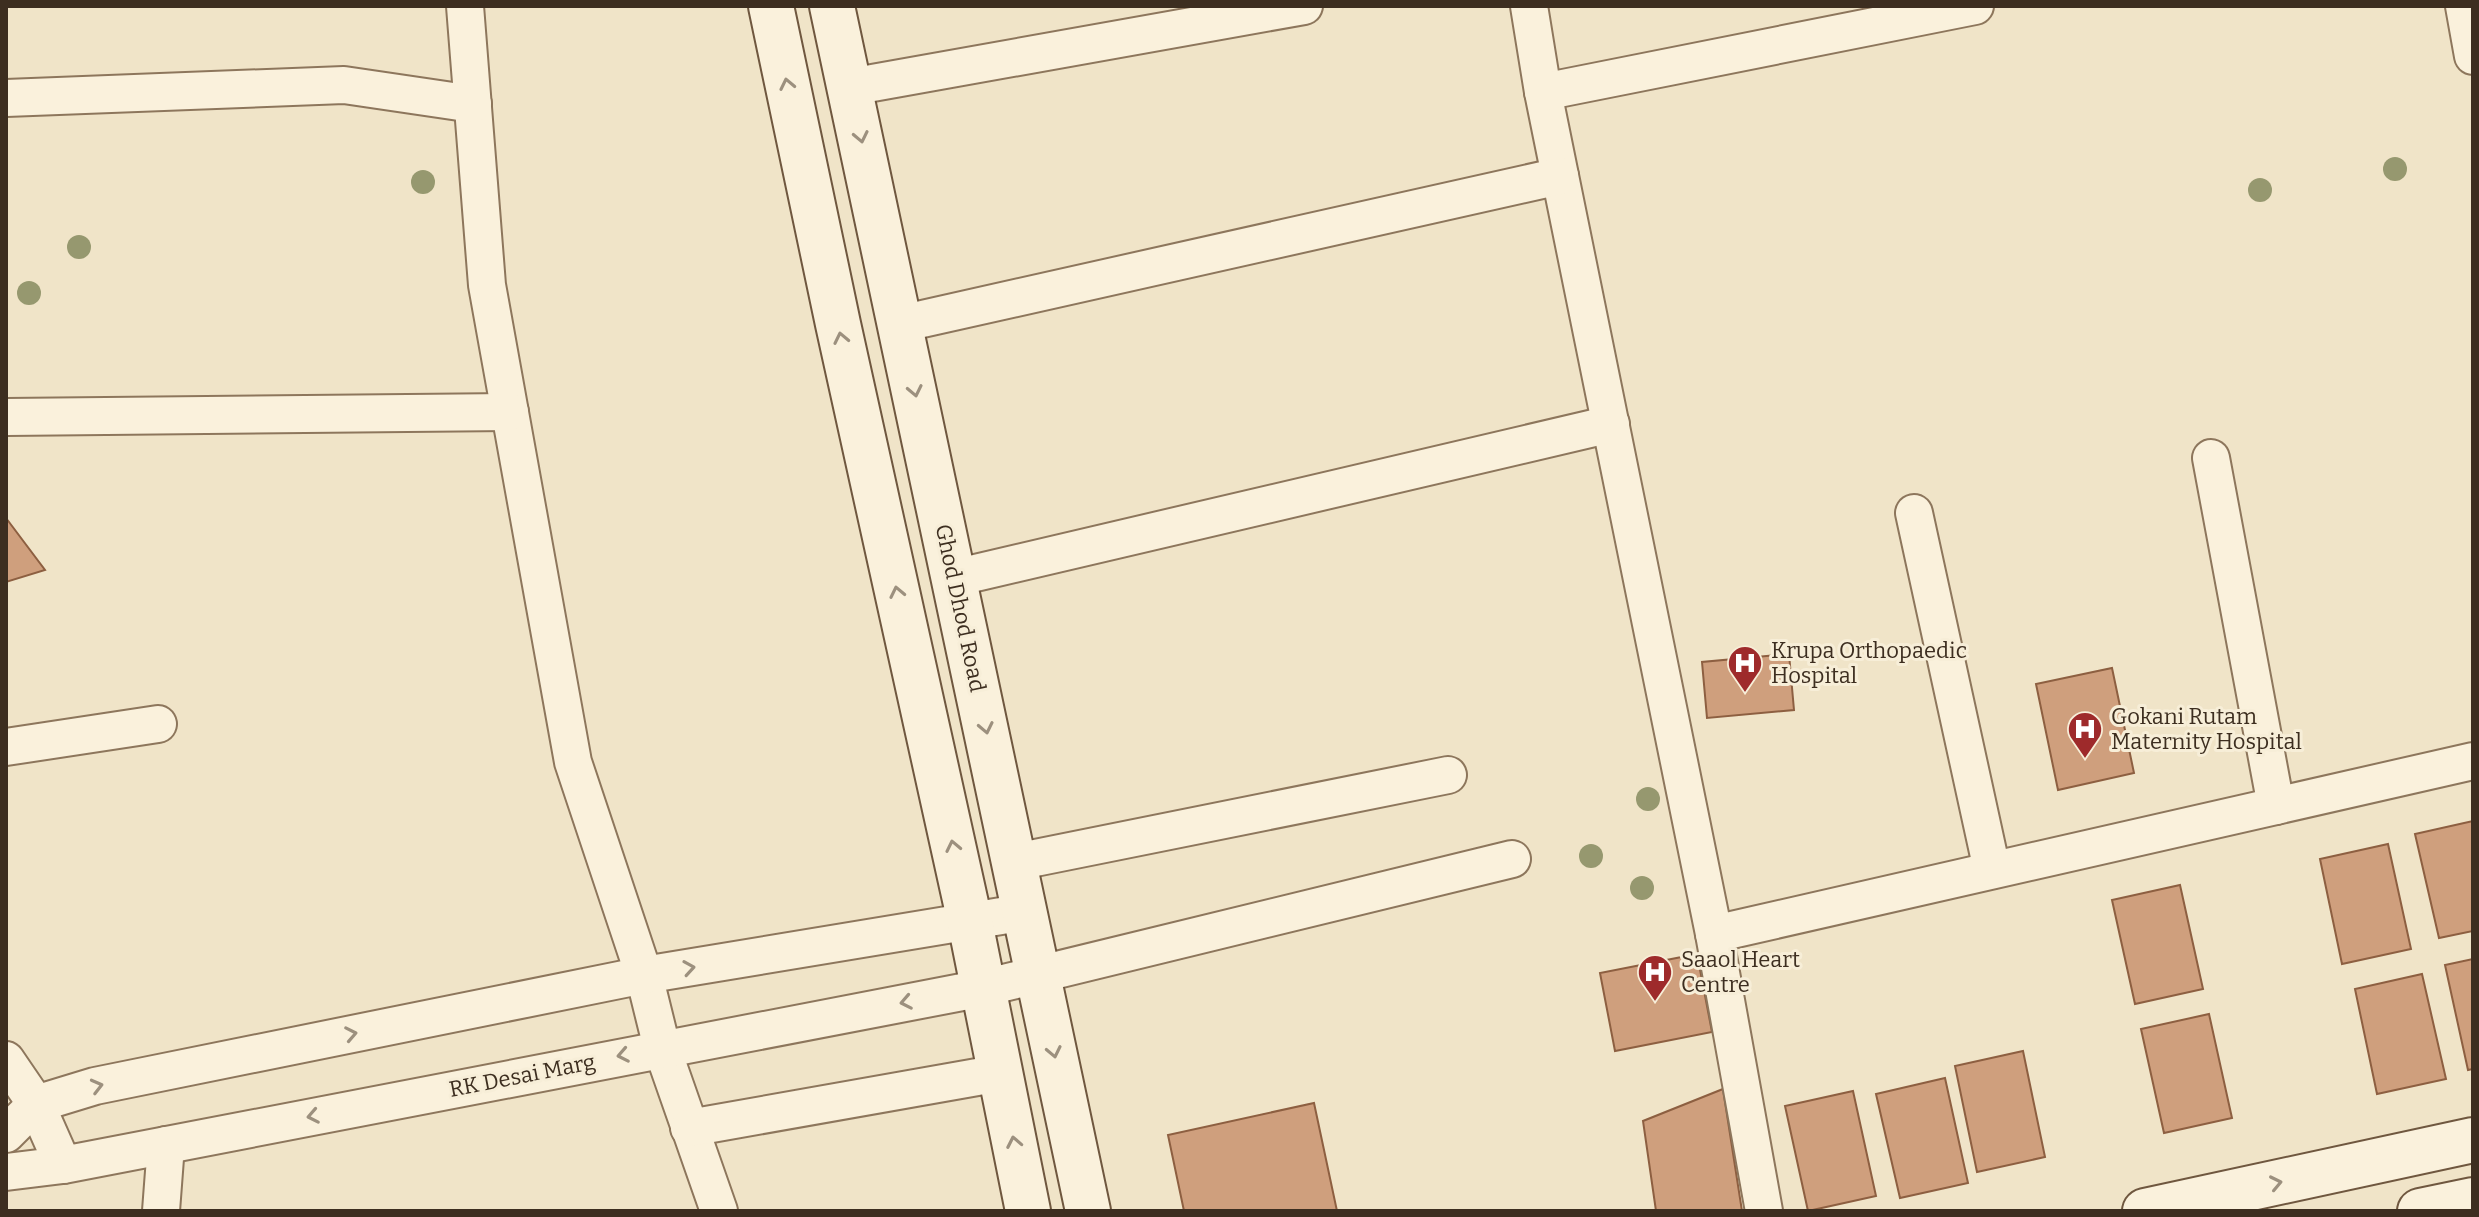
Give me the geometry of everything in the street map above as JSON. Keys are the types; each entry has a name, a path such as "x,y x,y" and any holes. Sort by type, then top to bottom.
{"main road":[{"path":"771,6 970,922 1028,1211"},
{"name":"Ghod Dhod Road","path":"832,6 1088,1211"},
{"path":"2145,1211 2219,1203 2473,1140"},
{"path":"2420,1211 2473,1200"}],"street":[{"path":"465,6 487,285 573,762 644,975 662,1048 719,1211"},
{"path":"1529,6 1543,92 1714,934 1764,1211"},
{"path":"2464,6 2473,56"},
{"path":"1543,92 1969,7"},
{"path":"850,87 1287,8"},
{"path":"6,98 344,85 473,104"},
{"path":"900,324 1560,176"},
{"path":"6,417 510,412"},
{"path":"954,578 1611,424"},
{"path":"2211,458 2276,806"},
{"path":"1914,513 1992,870"},
{"path":"6,747 158,724"},
{"path":"1714,934 2473,761"},
{"path":"1015,862 1448,775"},
{"name":"RK Desai Marg","path":"6,1172 63,1165 983,988 1512,859"},
{"path":"6,1134 36,1104 95,1086 644,975 1025,912"},
{"path":"6,1060 36,1104 63,1165"},
{"path":"689,1128 1000,1073"},
{"path":"161,1211 166,1145"}],"building":[{"path":"6,518 45,570 6,582"},
{"path":"1789,654 1794,710 1707,718 1702,662"},
{"path":"2112,668 2134,773 2058,790 2036,684"},
{"path":"2473,821 2473,931 2439,938 2415,834"},
{"path":"2388,844 2411,949 2342,964 2320,859"},
{"path":"2180,885 2203,989 2135,1004 2112,900"},
{"path":"1697,954 1712,1032 1615,1051 1600,973"},
{"path":"2473,959 2473,1069 2468,1070 2445,965"},
{"path":"2422,974 2446,1079 2377,1094 2355,989"},
{"path":"2209,1014 2232,1118 2164,1133 2141,1029"},
{"path":"2023,1051 2045,1157 1977,1172 1955,1066"},
{"path":"1945,1078 1968,1183 1900,1198 1876,1094"},
{"path":"1723,1089 1742,1211 1656,1211 1643,1121"},
{"path":"1853,1091 1876,1196 1808,1211 1785,1106"},
{"path":"1314,1103 1337,1211 1184,1211 1168,1135"}],"place":[{"name":"Krupa Orthopaedic Hospital","path":"1745,694"},
{"name":"Gokani Rutam Maternity Hospital","path":"2085,760"},
{"name":"Saaol Heart Centre","path":"1655,1003"}]}
